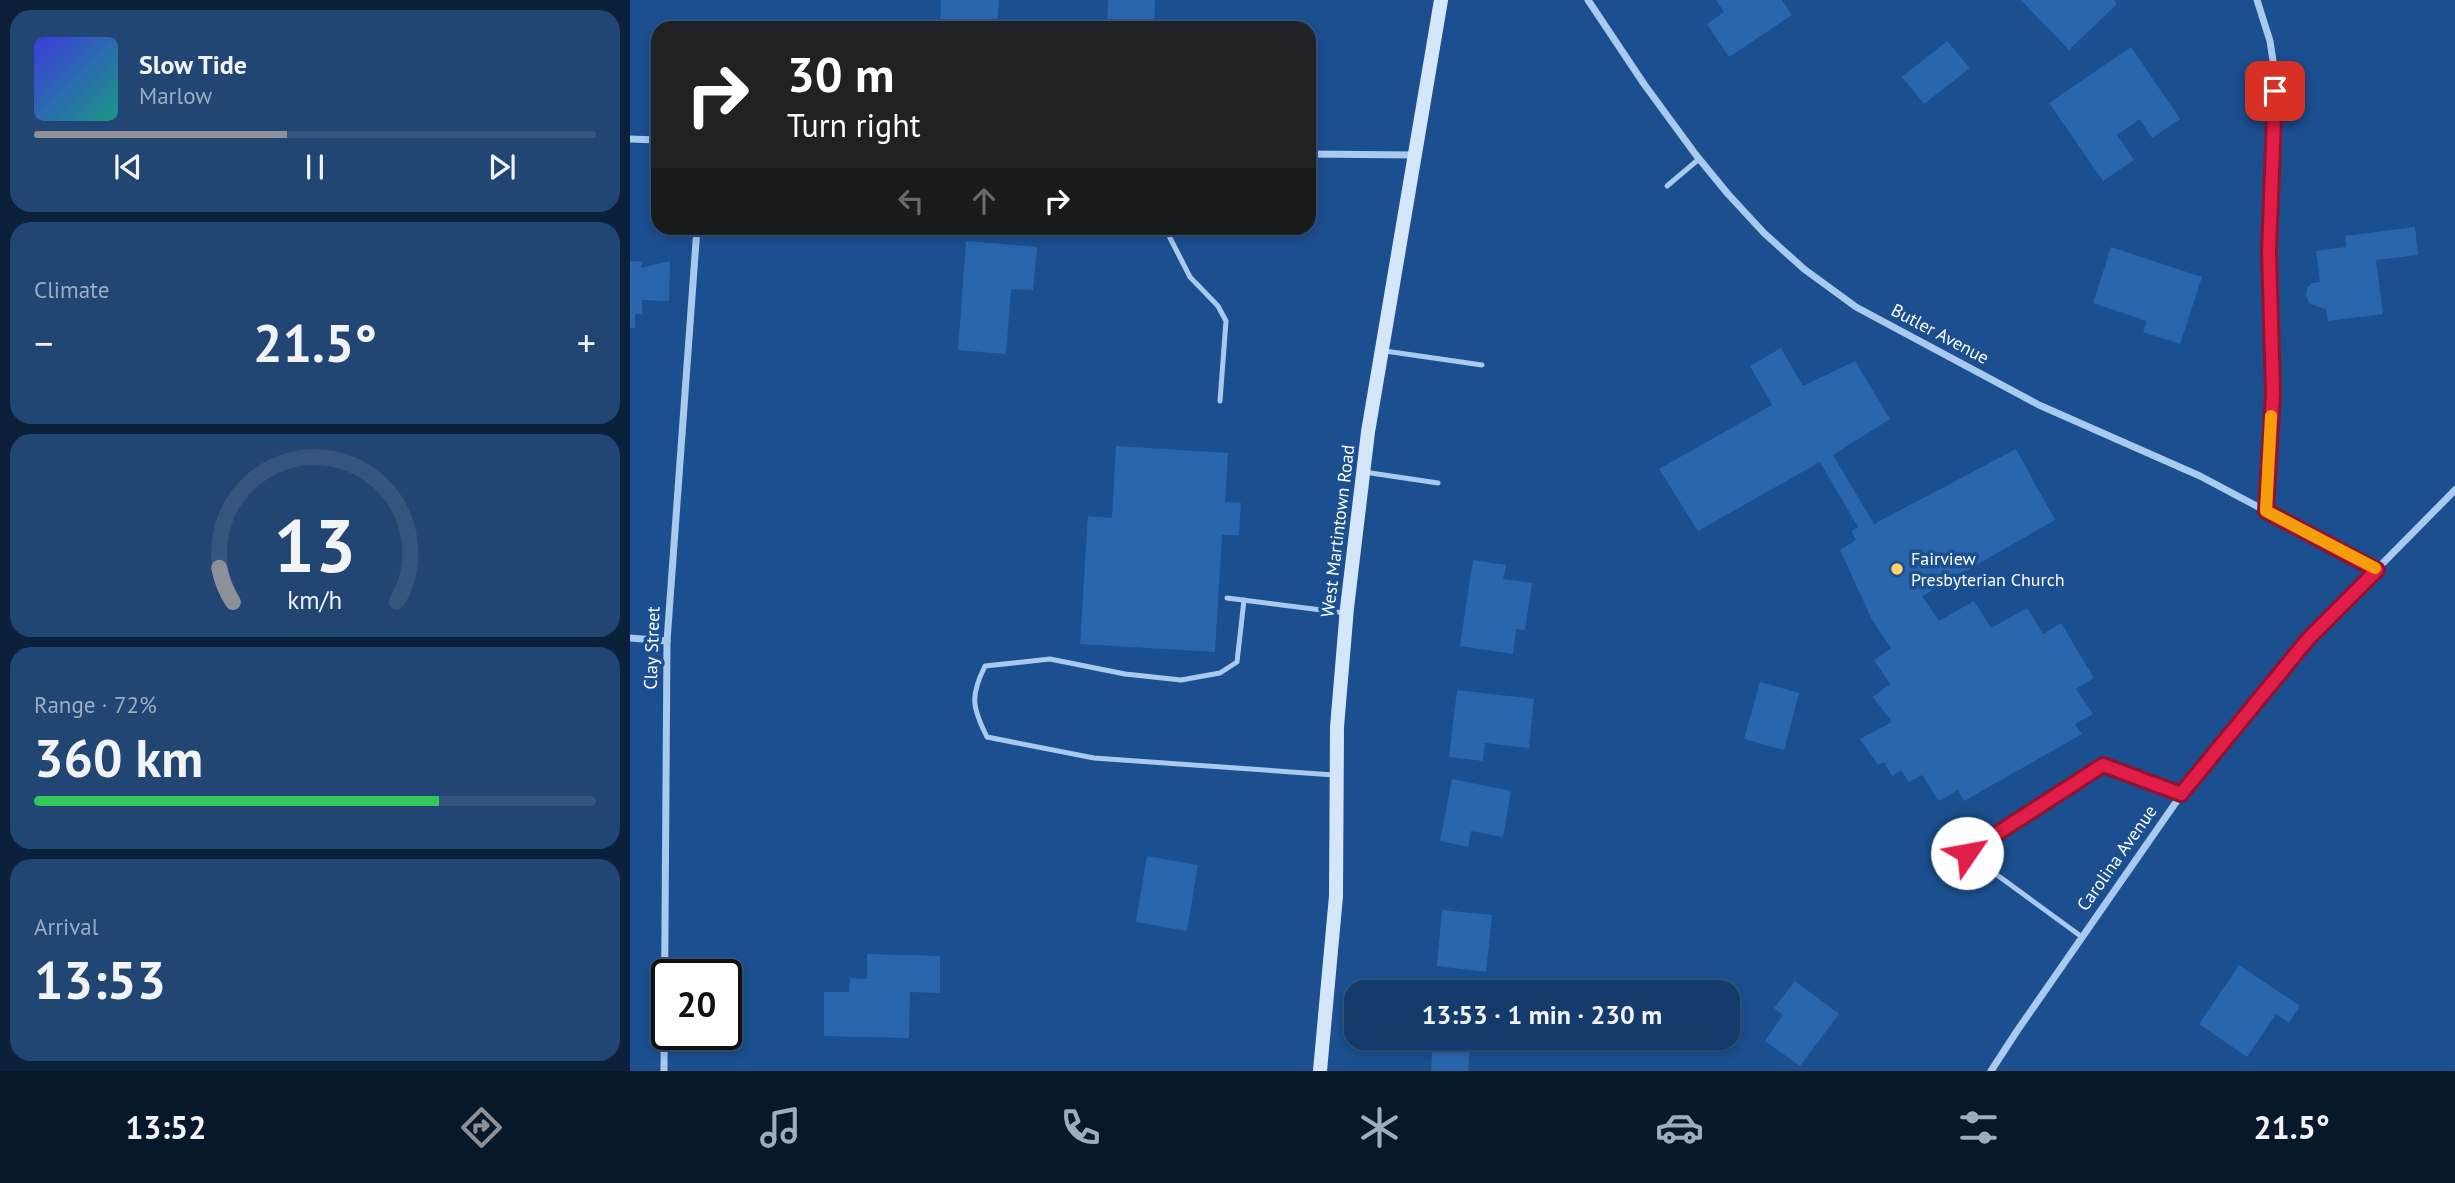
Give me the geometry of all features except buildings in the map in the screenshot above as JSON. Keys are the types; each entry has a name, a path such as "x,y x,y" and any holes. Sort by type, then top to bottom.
{"main road":[{"name":"West Martintown Road","path":"1320,1071 1336,896 1337,727 1347,613 1382,351 1441,0"}],"street":[{"name":"Butler Avenue","path":"1588,0 1644,84 1699,159 1764,233 1804,269 1856,307 2039,405 2200,476 2377,570"},
{"path":"2257,0 2270,41 2275,74 2269,251 2273,393 2266,511"},
{"path":"630,139 651,140"},
{"path":"1316,154 1414,155"},
{"name":"Clay Street","path":"664,1071 667,640 696,235"},
{"name":"Carolina Avenue","path":"1991,1071 2181,794 2309,638 2455,490"},
{"path":"630,638 667,640"}],"lane":[{"path":"1667,186 1699,159"},
{"path":"1169,235 1190,276 1218,306 1226,321 1220,401"},
{"path":"1382,351 1482,365"},
{"path":"1364,472 1438,483"},
{"path":"1227,598 1347,613"},
{"path":"1244,600 1237,662 1220,673 1181,680 1125,674 1050,659 985,666 975,686 975,714 987,737 1094,758 1337,775"},
{"path":"2082,937 1967,853 2103,765 2181,794"}],"slow traffic":[{"path":"2271,416 2266,511 2375,568"}],"place":[{"name":"Fairview Presbyterian Church","path":"1897,569"}],"route":[{"path":"1967,853 2103,765 2181,794 2309,638 2377,570 2266,511 2273,393 2269,251 2275,91"}]}
